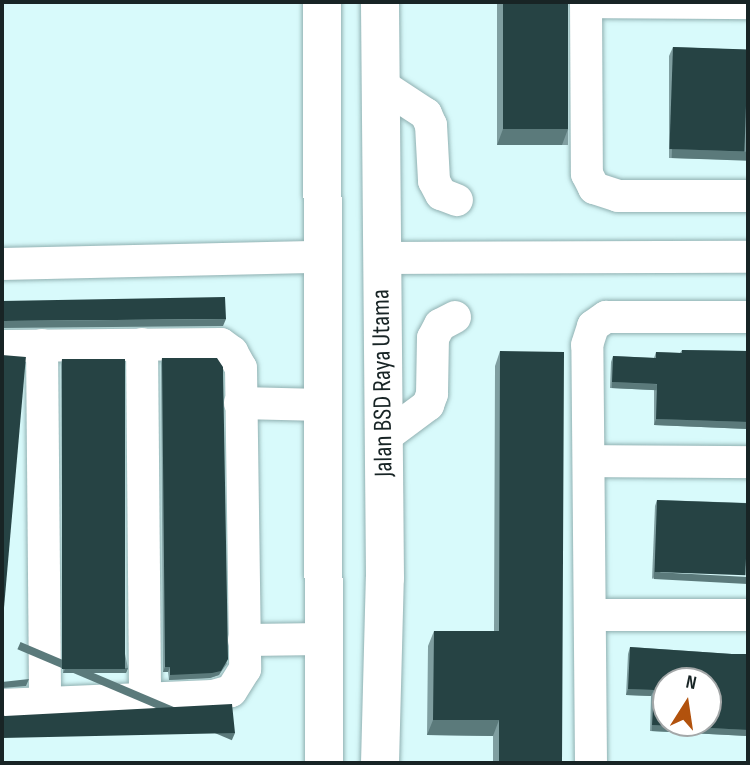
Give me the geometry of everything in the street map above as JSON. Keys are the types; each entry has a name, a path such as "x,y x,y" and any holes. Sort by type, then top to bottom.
{"main road":[{"path":"322,2 326,639 324,763"},
{"name":"Jalan BSD Raya Utama","path":"380,2 385,437 380,763"}],"street":[{"path":"748,3 586,2 587,174 594,188 618,196 748,196"},
{"path":"380,84 426,114 431,125 434,181 441,194 457,201"},
{"path":"2,264 322,257"},
{"path":"381,258 748,257"},
{"path":"385,437 428,405 432,394 433,338 440,325 455,317"},
{"path":"591,763 592,615 587,345 593,326 606,317 748,317"},
{"path":"142,344 145,698"},
{"path":"2,345 221,344 232,352 241,368 245,669 231,691 2,705"},
{"path":"43,345 45,703"},
{"path":"240,403 323,405"},
{"path":"589,461 748,462"},
{"path":"592,615 748,615"},
{"path":"244,640 326,639"}],"building":[{"path":"503,2 568,2 568,129 503,129"},
{"path":"673,47 748,50 744,152 669,149"},
{"path":"225,297 226,319 2,322 2,301"},
{"path":"682,350 748,351 748,422 656,419 657,384 612,382 613,356 656,358 656,352 682,353"},
{"path":"500,351 564,352 562,763 499,763 499,720 433,720 434,631 499,631"},
{"path":"2,355 26,357 2,630"},
{"path":"162,358 217,358 223,367 228,659 221,671 212,673 170,675 170,667 165,667"},
{"path":"62,359 125,359 125,669 62,669"},
{"path":"657,500 748,503 745,575 654,572"},
{"path":"630,647 748,654 748,730 722,729 722,667 652,667 652,690 628,689"},
{"path":"232,704 235,733 2,738 2,715"}]}
